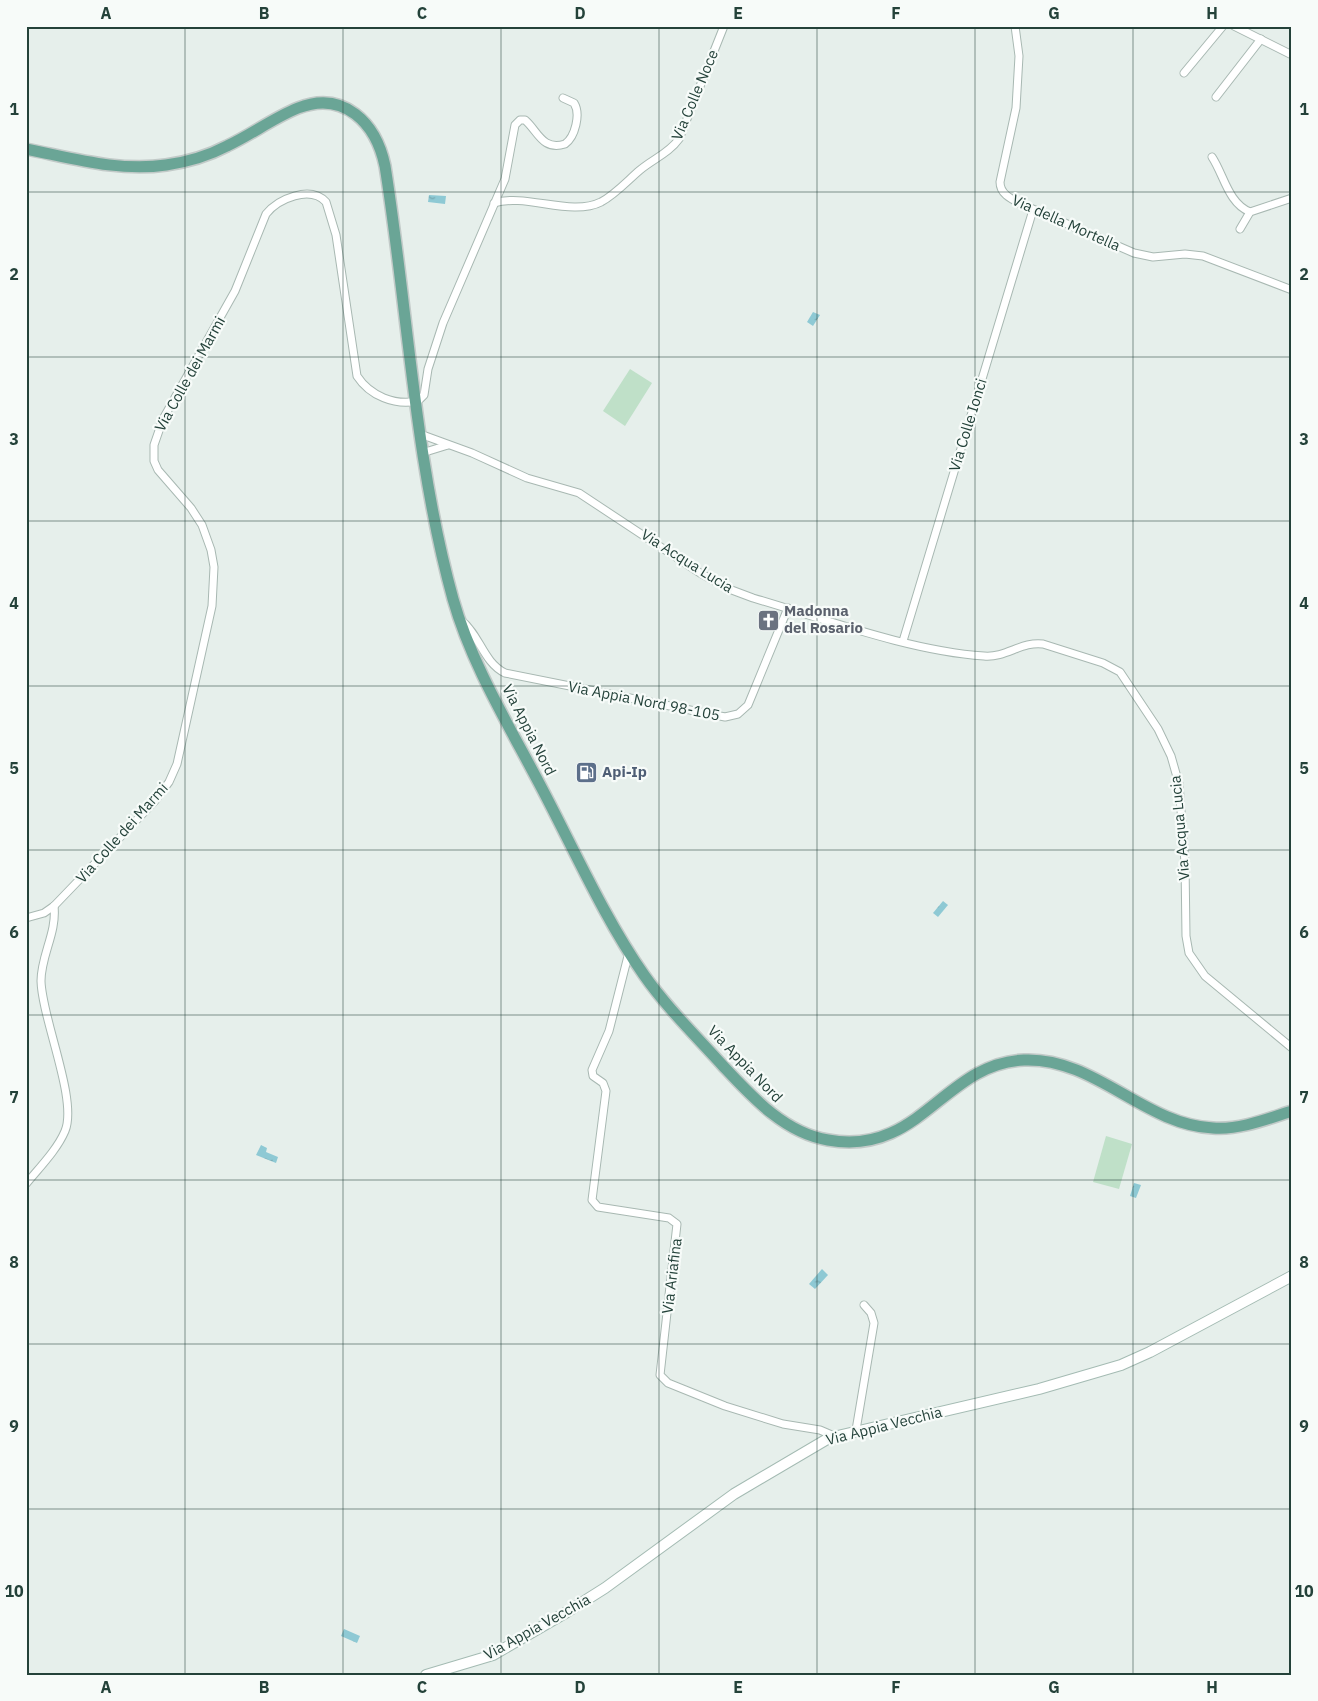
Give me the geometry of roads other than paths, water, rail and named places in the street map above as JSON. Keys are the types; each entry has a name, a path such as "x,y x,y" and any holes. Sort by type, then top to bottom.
{"main road":[{"name":"Via Appia Nord","path":"26,149 118,166 161,166 214,152 286,114 306,106 329,104 354,113 374,133 384,160 422,453 444,566 459,618 498,704 629,952 662,998 744,1088 780,1119 799,1131 821,1139 854,1142 890,1135 914,1122 956,1087 979,1072 1002,1063 1025,1060 1048,1061 1079,1070 1155,1110 1201,1127 1240,1126 1292,1111"},
{"name":"Via Appia Vecchia","path":"426,1675 493,1655 568,1612 605,1588 734,1494 816,1444 834,1436 856,1430 1032,1390 1121,1365 1150,1352 1249,1297 1292,1276"}],"street":[{"name":"Via Colle Noce","path":"494,203 510,200 585,205 596,204 609,197 643,168 669,150 679,139 724,26"},
{"name":"Via della Mortella","path":"1015,26 1019,56 1016,108 1000,186 1008,197 1033,210 1134,253 1153,256 1199,255 1292,290"},
{"path":"1184,73 1223,26"},
{"path":"1234,26 1292,55"},
{"path":"1216,98 1261,39"},
{"path":"415,402 424,395 428,369 443,323 505,179 513,132 518,121 523,119 527,122 536,135 546,144 562,146 571,139 577,108 574,103 563,98"},
{"path":"1212,157 1234,200 1241,208 1250,212"},
{"name":"Via Colle dei Marmi","path":"26,918 44,913 54,906 154,802 169,782 177,764 212,606 214,567 208,540 198,519 158,470 154,461 154,444 163,419 232,297 263,219 272,207 288,198 301,195 318,196 326,202 336,235 357,376 366,386 384,398 403,403 415,402"},
{"path":"1240,229 1250,212 1292,198"},
{"name":"Via Colle Ionci","path":"904,641 1033,210"},
{"name":"Via Acqua Lucia","path":"420,434 483,457 527,478 579,493 713,581 740,594 904,641 989,656 1002,655 1032,644 1043,644 1110,666 1123,675 1163,737 1177,773 1185,849 1186,936 1189,953 1197,967 1210,981 1292,1048"},
{"path":"422,453 449,444"},
{"name":"Via Appia Nord 98-105","path":"459,618 473,631 491,662 505,673 725,717 738,714 748,705 788,608"},
{"path":"26,1184 62,1137 68,1118 66,1095 41,982 42,966 54,925 54,906"},
{"name":"Via Ariafina","path":"629,952 609,1031 592,1070 593,1076 602,1083 606,1091 592,1200 594,1205 601,1208 669,1218 678,1224 660,1375 668,1382 738,1410 789,1425 820,1430 834,1436"},
{"path":"856,1430 874,1323 871,1313 864,1305"}],"water":[{"path":"429,195 446,196 445,204 428,202"},
{"path":"813,312 820,315 813,326 807,322"},
{"path":"943,901 948,905 938,917 933,913"},
{"path":"261,1145 267,1148 266,1152 278,1157 276,1163 256,1155"},
{"path":"1134,1183 1141,1185 1136,1198 1130,1196"},
{"path":"822,1269 828,1275 815,1289 809,1284"},
{"path":"344,1629 360,1636 357,1643 341,1636"}],"place":[{"name":"Madonna del Rosario","path":"768,620"},
{"name":"Api-Ip","path":"586,772"}]}
